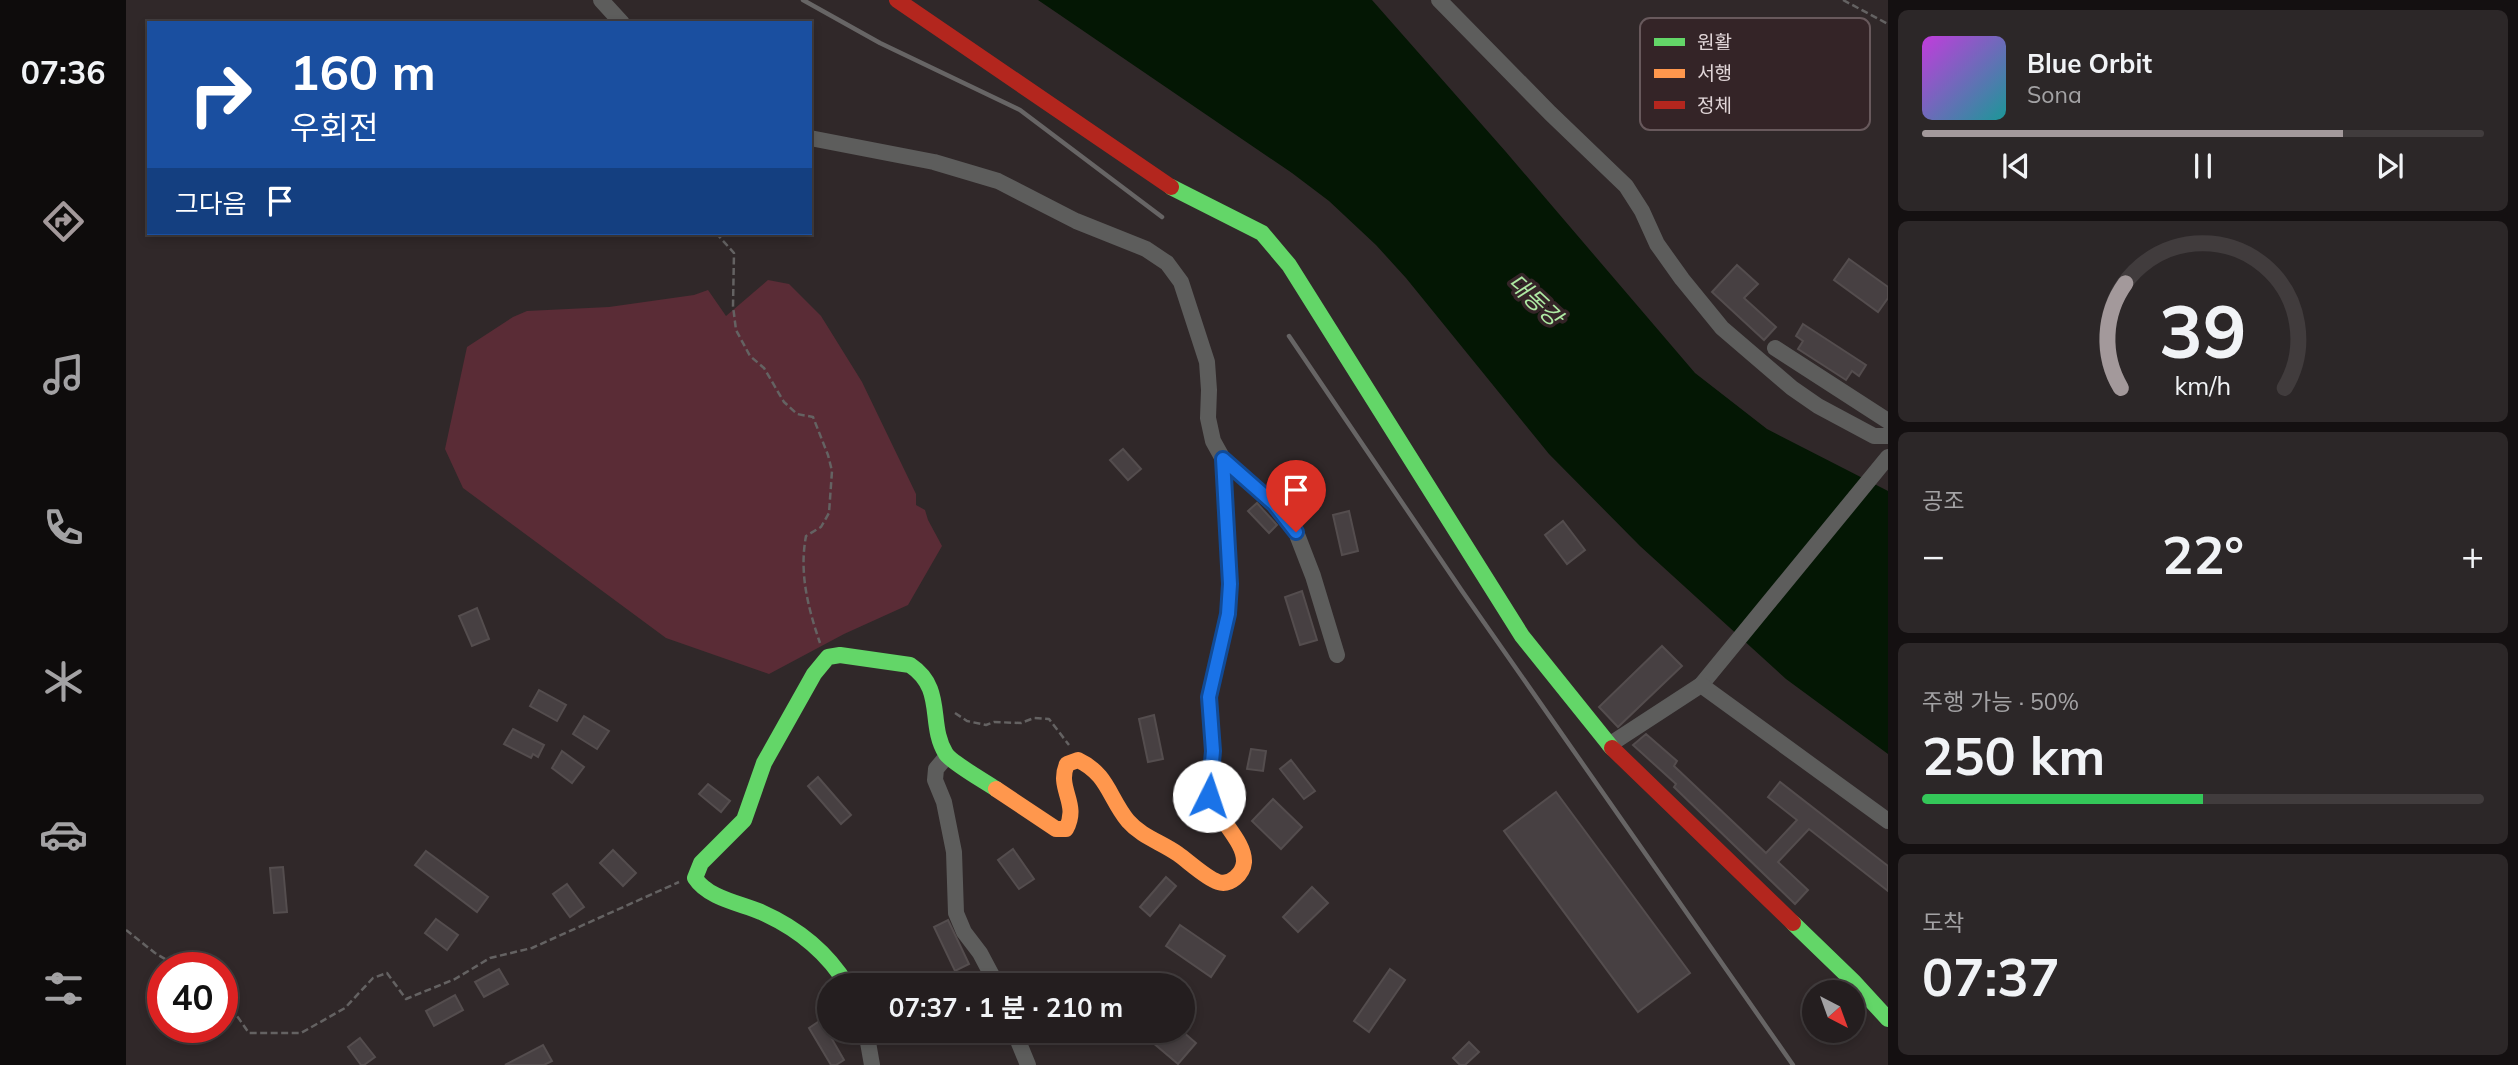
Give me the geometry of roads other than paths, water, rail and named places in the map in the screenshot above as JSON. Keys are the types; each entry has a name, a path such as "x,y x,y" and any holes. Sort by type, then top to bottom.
{"street":[{"path":"601,0 620,21"},
{"path":"897,0 1163,183 1262,233 1289,265 1522,635 1609,745 1844,972 1888,1018"},
{"path":"1439,0 1550,114 1626,186 1642,211 1657,244 1722,328 1818,406 1874,436 1888,436"},
{"path":"812,138 934,162 998,181 1076,221 1146,249 1167,263 1181,282 1207,362 1208,418 1213,441 1223,459 1274,504 1296,532 1313,576 1337,655"},
{"path":"1775,348 1888,421"},
{"path":"1609,745 1701,685 1888,457"},
{"path":"840,973 812,943 790,927 763,913 702,889 695,878 701,863 744,820 764,763 792,718 814,674 828,657 840,655 910,664 919,671 932,690 941,740 947,756 1056,829 1066,829 1072,820 1072,808 1063,775 1067,764 1078,760 1091,766 1103,779 1128,821 1143,835 1174,851 1218,882 1230,882 1239,875 1244,862 1241,849 1209,796 1213,751 1209,697 1228,614 1230,584 1223,459"},
{"path":"1701,685 1888,821"},
{"path":"947,756 936,769 935,780 944,802 954,852 956,912 964,932 991,973"},
{"path":"868,1043 872,1065"},
{"path":"1019,1043 1028,1065"}],"water":[{"name":"대동강","path":"1038,0 1372,0 1695,373 1767,429 1888,491 1888,754 1786,679 1640,546 1549,454 1406,278 1376,245 1329,201"}],"railway":[{"path":"803,0 880,43 1020,110 1162,217"},
{"path":"1289,336 1462,591 1793,1065"}]}
